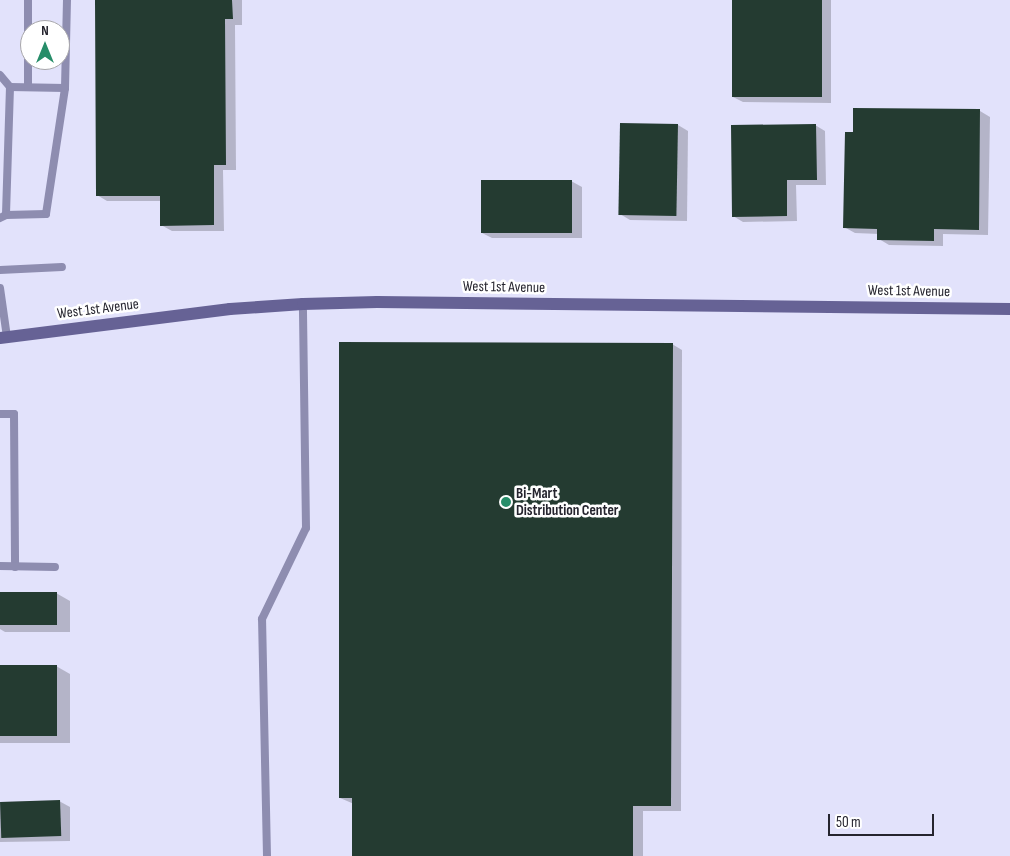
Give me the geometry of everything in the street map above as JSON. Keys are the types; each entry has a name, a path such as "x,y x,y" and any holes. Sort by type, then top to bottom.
{"street":[{"name":"West 1st Avenue","path":"3,338 230,309 303,304 377,302 1010,308"}],"lane":[{"path":"28,0 28,87"},
{"path":"0,75 10,87 3,183 3,216 46,214 65,88 67,0"},
{"path":"10,87 65,88"},
{"path":"0,113 9,113"},
{"path":"0,270 62,267"},
{"path":"0,288 3,338"},
{"path":"267,856 262,619 306,528 303,304"},
{"path":"0,414 14,414 16,566"},
{"path":"0,566 55,567"}],"building":[{"path":"95,0 232,0 233,19 225,19 226,165 214,165 214,225 160,226 160,196 96,196"},
{"path":"732,0 822,0 822,97 732,97"},
{"path":"853,108 980,109 979,230 934,229 934,241 877,240 877,229 843,228 845,132 853,132"},
{"path":"620,123 678,124 676,216 618,215"},
{"path":"816,124 817,180 787,180 787,216 732,217 731,125"},
{"path":"481,180 572,180 572,233 481,233"},
{"name":"Bi-Mart Distribution Center","path":"339,342 673,343 671,806 633,806 633,856 352,856 352,798 339,798"},
{"path":"0,592 57,592 57,625 0,625"},
{"path":"0,665 57,665 57,736 0,736"},
{"path":"60,800 61,836 1,838 0,802"}],"place":[{"name":"Bi-Mart Distribution Center","path":"506,502"}]}
